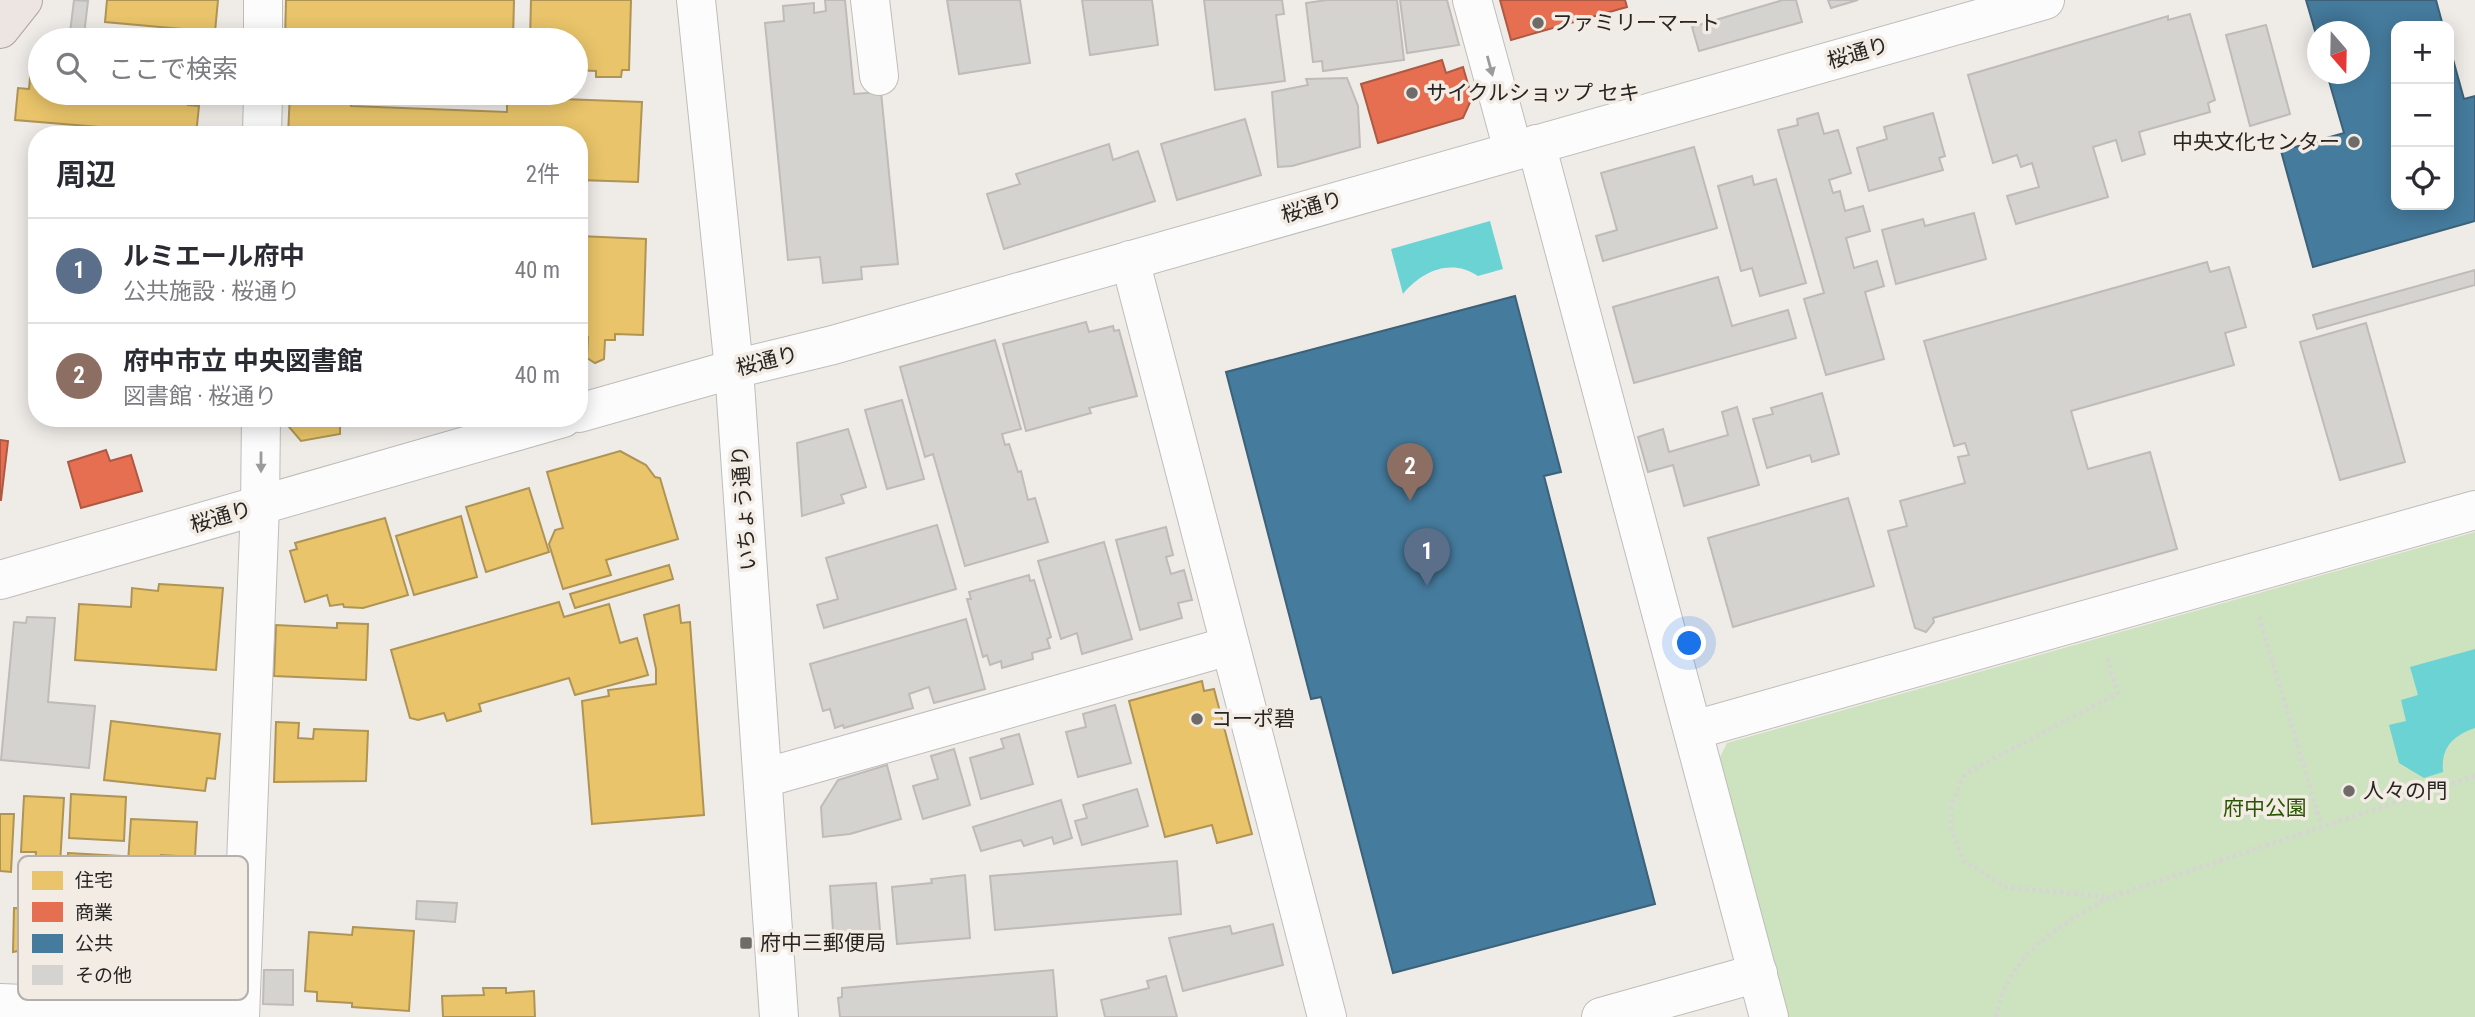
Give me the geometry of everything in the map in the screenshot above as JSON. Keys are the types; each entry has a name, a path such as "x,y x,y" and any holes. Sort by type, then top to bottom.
{"main road":[{"path":"0,29 23,0"}],"street":[{"path":"263,0 263,28"},
{"name":"いちょう通り","path":"696,0 734,369 779,1017"},
{"path":"870,0 879,76"},
{"path":"1472,0 1524,147 1694,730 1769,1017"},
{"name":"桜通り","path":"588,410 734,369 833,345 2045,0"},
{"path":"262,126 263,105"},
{"path":"1130,260 1327,1017"},
{"path":"246,856 261,427"},
{"name":"桜通り","path":"0,580 532,427"},
{"path":"1694,730 2475,510"},
{"path":"764,778 1229,646"},
{"path":"1601,1017 1758,973"},
{"path":"0,1003 240,1015"}],"path":[{"path":"2245,617 2258,613 2321,824"},
{"path":"2105,652 2118,693 1965,774 1951,805 1951,829 1964,862 2006,887 2108,898"},
{"path":"1996,1017 2015,970 2032,949 2053,929 2108,898 2226,861 2321,824 2475,776"}],"green space":[{"name":"府中公園","path":"2475,532 2475,1017 1785,1017 1719,759 1727,743"}],"water":[{"path":"1490,221 1503,269 1478,276 1458,268 1438,270 1419,279 1403,294 1391,249"},
{"path":"2475,649 2475,728 2460,735 2450,744 2444,756 2443,772 2424,778 2399,763 2389,725 2406,721 2401,700 2418,695 2410,667"}],"building: 住宅":[{"path":"107,0 218,0 215,28 171,28 105,22"},
{"path":"286,0 514,0 513,28 285,28"},
{"path":"531,0 631,0 629,70 622,70 621,77 596,77 596,71 588,71 588,28 530,28"},
{"path":"18,88 28,89 28,105 199,106 197,126 87,126 15,120"},
{"path":"588,100 642,102 638,182 588,180 588,126 288,126 289,105 507,112 507,105 588,105"},
{"path":"588,236 646,239 643,335 615,334 615,340 605,340 604,359 595,363 588,359"},
{"path":"289,427 340,427 340,434 301,441"},
{"path":"620,451 646,465 655,477 660,478 678,539 606,560 611,575 563,589 549,544 555,530 563,528 547,472"},
{"path":"529,488 549,552 486,572 466,507"},
{"path":"461,516 477,577 414,595 396,536"},
{"path":"385,518 408,595 363,608 344,607 343,604 330,606 327,595 305,602 290,551 297,549 295,543"},
{"path":"669,565 673,579 575,608 570,594"},
{"path":"159,584 223,588 216,670 75,660 79,604 131,607 132,588 158,591"},
{"path":"559,602 564,617 609,604 620,643 637,638 648,675 575,695 569,678 479,704 481,711 447,721 444,713 418,720 410,718 391,650"},
{"path":"679,605 681,623 690,622 704,815 592,824 582,701 609,696 608,690 656,684 656,669 644,615"},
{"path":"337,623 368,624 366,680 274,676 276,625 337,628"},
{"path":"1202,681 1204,691 1214,689 1252,834 1217,843 1212,825 1165,837 1129,701"},
{"path":"111,721 220,734 215,779 207,778 205,791 104,780"},
{"path":"276,722 299,723 298,738 313,739 314,729 368,731 366,781 274,782"},
{"path":"71,794 126,797 124,841 69,838"},
{"path":"24,796 64,798 60,856 36,856 36,852 21,852"},
{"path":"0,814 14,814 11,872 0,871"},
{"path":"131,819 197,822 195,856 128,856"},
{"path":"68,853 121,856 68,856"},
{"path":"14,908 18,908 18,951 13,952"},
{"path":"353,927 414,931 409,1011 352,1007 352,1003 317,1001 317,992 305,991 309,932 352,935"},
{"path":"483,988 506,988 506,993 534,991 535,1017 443,1017 442,996 484,995"}],"building: 商業":[{"name":"ファミリーマート","path":"1500,0 1625,0 1627,7 1511,40"},
{"path":"1442,60 1446,73 1463,67 1472,98 1463,118 1378,143 1361,84"},
{"path":"0,440 8,441 1,500 0,500"},
{"path":"106,450 110,461 131,455 142,491 81,508 68,462"}],"building: 公共":[{"name":"中央文化センター","path":"2306,0 2436,0 2442,21 2391,21 2391,210 2454,210 2454,63 2464,99 2475,96 2475,221 2313,267 2281,151 2344,133 2330,84 2370,84 2370,21 2312,21"},
{"path":"1515,296 1561,472 1544,476 1655,904 1393,973 1321,697 1311,699 1226,372"}],"building: その他":[{"path":"74,0 88,1 85,28 71,28"},
{"path":"825,0 845,0 854,94 881,92 898,264 861,267 862,279 823,283 820,257 788,260 765,23 784,21 783,6 814,3 814,13 826,11"},
{"path":"947,0 1020,0 1030,63 959,74"},
{"path":"1082,0 1152,0 1158,45 1090,55"},
{"path":"1204,0 1282,0 1284,14 1276,15 1285,81 1215,90"},
{"path":"1327,0 1397,0 1404,60 1323,71 1322,61 1313,62 1306,3"},
{"path":"1400,0 1447,0 1459,45 1407,53"},
{"path":"1783,0 1796,0 1802,22 1699,51 1692,27"},
{"path":"1828,0 1858,0 1831,8"},
{"path":"2190,14 2215,100 2208,103 2210,112 2139,132 2145,154 2122,161 2116,140 2093,147 2108,197 2016,224 2007,196 2039,187 2032,163 2021,167 2017,155 1993,163 1968,75 2168,16 2168,20"},
{"path":"2266,25 2290,114 2250,126 2226,35"},
{"path":"1347,78 1358,106 1360,147 1292,166 1278,167 1272,92 1308,85 1306,79"},
{"path":"1818,113 1824,134 1838,130 1851,173 1829,180 1833,193 1840,191 1845,211 1863,206 1870,231 1846,238 1854,268 1877,261 1884,286 1865,292 1884,359 1826,375 1804,299 1824,293 1778,130 1798,125 1797,119"},
{"path":"1933,113 1945,156 1939,158 1943,170 1869,191 1857,148 1887,139 1884,127"},
{"path":"1245,119 1261,175 1177,200 1161,144"},
{"path":"1109,144 1113,160 1138,151 1155,201 1004,249 987,194 1020,184 1016,174"},
{"path":"1694,147 1717,228 1603,261 1596,236 1617,230 1601,173"},
{"path":"1752,176 1754,185 1776,179 1806,283 1760,296 1752,268 1741,271 1718,186"},
{"path":"1974,213 1986,259 1896,284 1882,230 1923,219 1925,226"},
{"path":"2207,262 2210,272 2229,267 2246,327 2225,333 2234,365 2071,411 2088,469 2150,452 2177,549 1933,618 1934,622 1926,632 1915,628 1888,531 1907,526 1900,501 1965,483 1958,457 1969,455 1965,443 1954,446 1924,341"},
{"path":"2475,270 2475,285 2317,329 2313,315"},
{"path":"1718,277 1732,326 1788,310 1796,338 1634,383 1613,307"},
{"path":"1086,322 1089,332 1113,326 1114,331 1119,330 1137,396 1089,408 1091,413 1026,431 1003,344"},
{"path":"2366,323 2405,462 2340,480 2300,342"},
{"path":"995,340 1021,429 1002,434 1005,445 1009,444 1018,472 1021,471 1028,500 1035,498 1048,542 965,566 933,454 925,457 900,367"},
{"path":"1822,393 1839,454 1812,462 1810,455 1767,468 1753,419 1773,414 1771,408"},
{"path":"902,400 924,479 887,489 865,410"},
{"path":"1737,407 1759,485 1684,506 1673,465 1648,472 1638,437 1663,429 1669,452 1728,435 1722,412"},
{"path":"848,429 866,487 841,495 844,503 802,516 797,443"},
{"path":"1848,498 1874,586 1733,627 1708,538"},
{"path":"937,525 956,589 824,628 817,605 838,599 826,558"},
{"path":"1166,527 1173,555 1166,557 1171,574 1184,570 1192,600 1178,603 1182,618 1140,630 1116,540"},
{"path":"1104,542 1132,639 1082,654 1077,633 1061,639 1038,561"},
{"path":"1029,575 1030,581 1034,580 1051,637 1047,639 1050,648 1032,653 1033,659 1002,668 1001,661 990,665 987,655 983,657 967,599 971,599 969,592"},
{"path":"27,617 55,618 48,702 95,706 89,768 1,760 14,622 26,623"},
{"path":"966,619 985,689 934,703 929,687 909,694 913,708 844,728 843,725 835,728 830,709 823,711 810,664"},
{"path":"1115,705 1131,763 1078,777 1066,732 1086,727 1083,714"},
{"path":"1019,734 1033,784 981,799 970,758 1004,748 1001,739"},
{"path":"954,749 970,805 923,819 913,786 938,779 931,756"},
{"path":"887,765 901,819 850,834 823,837 821,807 838,780"},
{"path":"1137,789 1148,826 1082,845 1075,821 1087,818 1083,805"},
{"path":"1061,800 1072,838 1054,844 1052,837 1024,846 1021,840 981,851 973,827"},
{"path":"1177,861 1181,914 995,930 990,876"},
{"path":"965,875 970,938 897,944 892,887 932,883 931,879"},
{"path":"876,883 881,942 834,946 830,886"},
{"path":"417,901 457,903 455,922 416,919"},
{"path":"1273,924 1283,965 1183,991 1169,938 1230,926 1232,934"},
{"path":"264,970 293,970 293,1005 263,1004"},
{"path":"1053,970 1057,1017 840,1017 838,998 842,997 842,988"},
{"path":"1166,976 1177,1017 1105,1017 1101,1000 1149,988 1147,981"}],"place":[{"name":"ファミリーマート","path":"1538,23"},
{"name":"サイクルショップ セキ","path":"1412,93"},
{"name":"中央文化センター","path":"2354,142"},
{"name":"府中市立 中央図書館","path":"1410,501"},
{"name":"ルミエール府中","path":"1427,586"},
{"name":"コーポ碧","path":"1197,719"},
{"name":"人々の門","path":"2349,791"},
{"name":"府中三郵便局","path":"746,943"}]}
